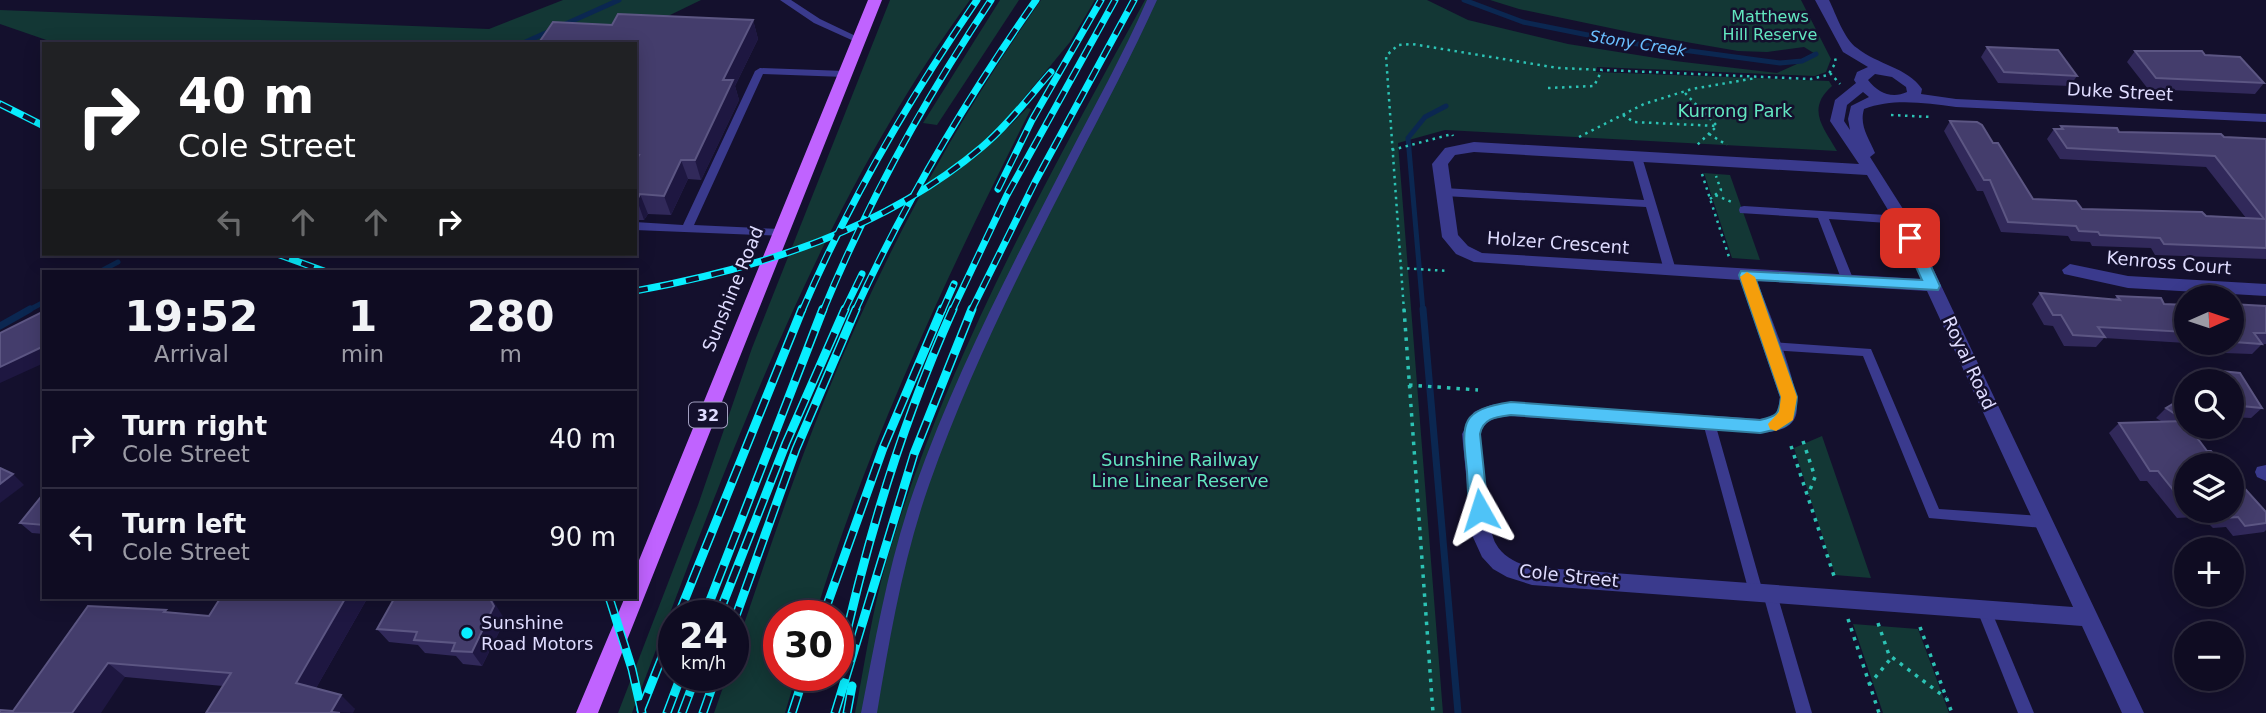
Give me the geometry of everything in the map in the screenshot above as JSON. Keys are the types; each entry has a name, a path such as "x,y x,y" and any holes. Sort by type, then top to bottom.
{"main road":[{"name":"Sunshine Road","path":"637,591 875,0"},
{"name":"Sunshine Road","path":"587,713 634,599"}],"street":[{"path":"1822,0 1839,48 1862,82 1882,97 1897,100 1911,91 1899,75 1882,70 1839,48"},
{"path":"1862,82 1867,72 1882,70"},
{"name":"Royal Road","path":"1862,82 1844,98 1837,113 1840,128 1872,170 1902,220 2133,713"},
{"name":"Duke Street","path":"1911,91 1946,103 2266,118"},
{"name":"Royal Road","path":"1872,170 1867,149 1855,127 1854,116 1858,106 1882,97"},
{"name":"Holzer Crescent","path":"1872,170 1461,147 1442,159 1450,237 1470,255 1491,259 1933,286"},
{"name":"Kenross Court","path":"2070,270 2127,282 2266,290"},
{"name":"Cole Street","path":"1746,275 1789,397 1787,415 1781,422 1770,426 1511,409 1486,412 1474,424 1471,434 1486,550 1506,568 1532,576 2088,617"}],"lane":[{"path":"785,0 817,21 859,40"},
{"path":"869,713 890,598 921,486 986,333 1036,230 1112,87 1152,0"},
{"path":"687,228 760,71 845,74"},
{"path":"1637,157 1670,270"},
{"path":"1444,192 1651,204"},
{"path":"1743,208 1902,220"},
{"path":"1822,215 1848,281"},
{"path":"637,226 780,233"},
{"path":"1771,346 1867,352 1934,514 2043,522"},
{"path":"1709,423 1804,713"},
{"path":"1984,610 2026,713"}],"path":[{"path":"1769,77 1821,78 1828,75 1833,68 1839,48"},
{"path":"1548,88 1594,86 1602,71"},
{"path":"1577,139 1657,99 1692,89 1763,77"},
{"path":"1685,93 1717,126"},
{"path":"1622,115 1634,122 1717,126"},
{"path":"1693,148 1717,126"},
{"path":"1452,134 1458,133"},
{"path":"1392,150 1426,140"},
{"path":"1699,166 1730,260"},
{"path":"1710,199 1721,190 1714,172"},
{"path":"1714,195 1743,208"},
{"path":"1400,268 1448,271"},
{"path":"1409,386 1478,390"},
{"path":"1803,441 1815,477 1807,497"},
{"path":"1791,446 1837,588"},
{"path":"1845,610 1879,713"},
{"path":"1878,623 1892,657 1946,698"},
{"path":"1920,626 1952,713"},
{"path":"1870,685 1892,657"}],"green space":[{"path":"563,0 701,0 633,33 572,42 52,42 0,24 0,10 489,29"},
{"path":"890,0 970,0 915,81 865,166 819,254 739,436 675,600 661,600 698,505 752,348"},
{"path":"1000,0 1019,0 937,125 923,123"},
{"path":"1041,0 1095,0 1070,42 1018,105 1007,129 1027,108 1031,109 912,358 860,486 820,600 763,600 763,691 792,691 785,713 714,713 722,691 749,691 749,610 801,461 848,344 922,192 1009,47"},
{"name":"Sunshine Railway Line Linear Reserve","path":"1145,0 1427,0 1468,20 1568,44 1675,61 1777,73 1817,55 1804,47 1767,52 1738,51 1634,33 1519,9 1490,0 1801,0 1831,59 1826,72 1815,76 1597,67 1596,72 1829,81 1832,86 1824,94 1818,110 1822,126 1837,151 1445,130 1398,143 1443,713 855,713 881,581 910,489 937,416 1000,274"},
{"path":"1704,173 1730,175 1760,260 1732,258"},
{"path":"1822,436 1871,578 1835,575 1794,448"},
{"path":"658,609 658,645 632,713 618,713"},
{"path":"1853,624 1918,629 1949,713 1883,713"}],"building":[{"path":"618,14 753,20 723,80 733,80 695,160 681,160 664,196 640,194 637,200 637,42 539,42 553,22 612,25"},
{"path":"1987,47 2058,50 2077,76 2004,72"},
{"path":"2135,51 2202,51 2205,55 2240,57 2264,83 2156,78"},
{"path":"1950,121 1977,122 1982,125 1993,143 1998,143 2033,199 2076,201 2082,209 2202,212 2206,216 2264,219 2215,156 2067,148 2054,129 2063,129 2061,126 2117,128 2119,132 2221,134 2224,137 2266,139 2266,248 2164,244 2160,238 2100,235 2098,232 2079,231 2076,226 2008,222 1990,180 1984,180"},
{"path":"2040,293 2120,300 2117,296 2161,298 2164,304 2174,304 2174,331 2098,327 2105,337 2073,335 2061,315 2053,315"},
{"path":"2244,305 2266,306 2266,333 2254,333 2262,344 2244,343"},
{"path":"42,312 42,347 0,367 0,333"},
{"path":"2244,379 2262,408 2244,406"},
{"path":"2174,403 2174,413 2166,408"},
{"path":"2174,421 2174,439 2198,439 2207,451 2213,453 2174,453 2174,491 2158,471 2150,471 2119,423"},
{"path":"0,468 13,474 0,484"},
{"path":"2244,488 2266,512 2266,523 2245,526 2243,523"},
{"path":"42,496 42,525 20,523"},
{"path":"220,599 345,599 296,683 341,695 331,712 340,713 206,713 231,673 108,663 72,713 0,713 0,710 13,711 88,606 166,610 164,612 209,616"},
{"path":"394,599 490,599 494,606 472,652 452,651 455,643 414,640 417,632 377,629"}],"waterway":[{"name":"Stony Creek","path":"525,42 619,0"},
{"name":"Stony Creek","path":"1464,0 1523,22 1623,42 1780,63 1802,61 1816,54"},
{"path":"1423,311 1408,138 1425,117 1446,106"},
{"name":"Stony Creek","path":"103,270 118,262"},
{"name":"Stony Creek","path":"27,311 42,303"},
{"name":"Stony Creek","path":"0,326 30,309"},
{"path":"1423,309 1458,713"}],"railway":[{"path":"838,233 882,151 977,0"},
{"path":"863,223 899,151 991,0"},
{"path":"914,195 938,151 1036,0"},
{"path":"998,189 1032,120 1101,0"},
{"path":"952,311 1007,195 1115,0"},
{"path":"971,311 1035,182 1134,0"},
{"path":"914,195 982,147 1051,72"},
{"path":"0,104 42,125"},
{"path":"855,311 914,195"},
{"path":"863,223 914,195"},
{"path":"823,311 863,223"},
{"path":"838,233 863,223"},
{"path":"637,291 682,282 774,257 838,233"},
{"path":"802,311 838,233"},
{"path":"283,256 321,270"},
{"path":"844,311 862,274"},
{"path":"942,311 954,284"},
{"path":"684,600 802,309"},
{"path":"710,600 823,309"},
{"path":"724,600 786,443 845,309"},
{"path":"742,600 796,449 856,309"},
{"path":"829,600 883,448 942,309"},
{"path":"854,601 887,483 917,395 953,309"},
{"path":"835,713 914,454 972,309"},
{"path":"610,599 632,669 641,709"},
{"path":"641,709 658,667"},
{"path":"667,713 675,691"},
{"path":"682,713 690,691"},
{"path":"703,713 711,691"},
{"path":"792,713 799,691"},
{"path":"847,713 851,691"}],"slow traffic":[{"path":"1747,277 1789,397 1787,415 1776,424"}],"place":[{"name":"Sunshine Road Motors","path":"467,633"}],"route":[{"path":"1480,510 1471,434 1474,424 1486,412 1511,409 1760,426 1781,422 1787,415 1789,397 1746,275 1933,286 1910,238"}],"park label":[{"name":"Matthews Hill Reserve","path":"1770,25"},
{"name":"Kurrong Park","path":"1735,111"}]}
